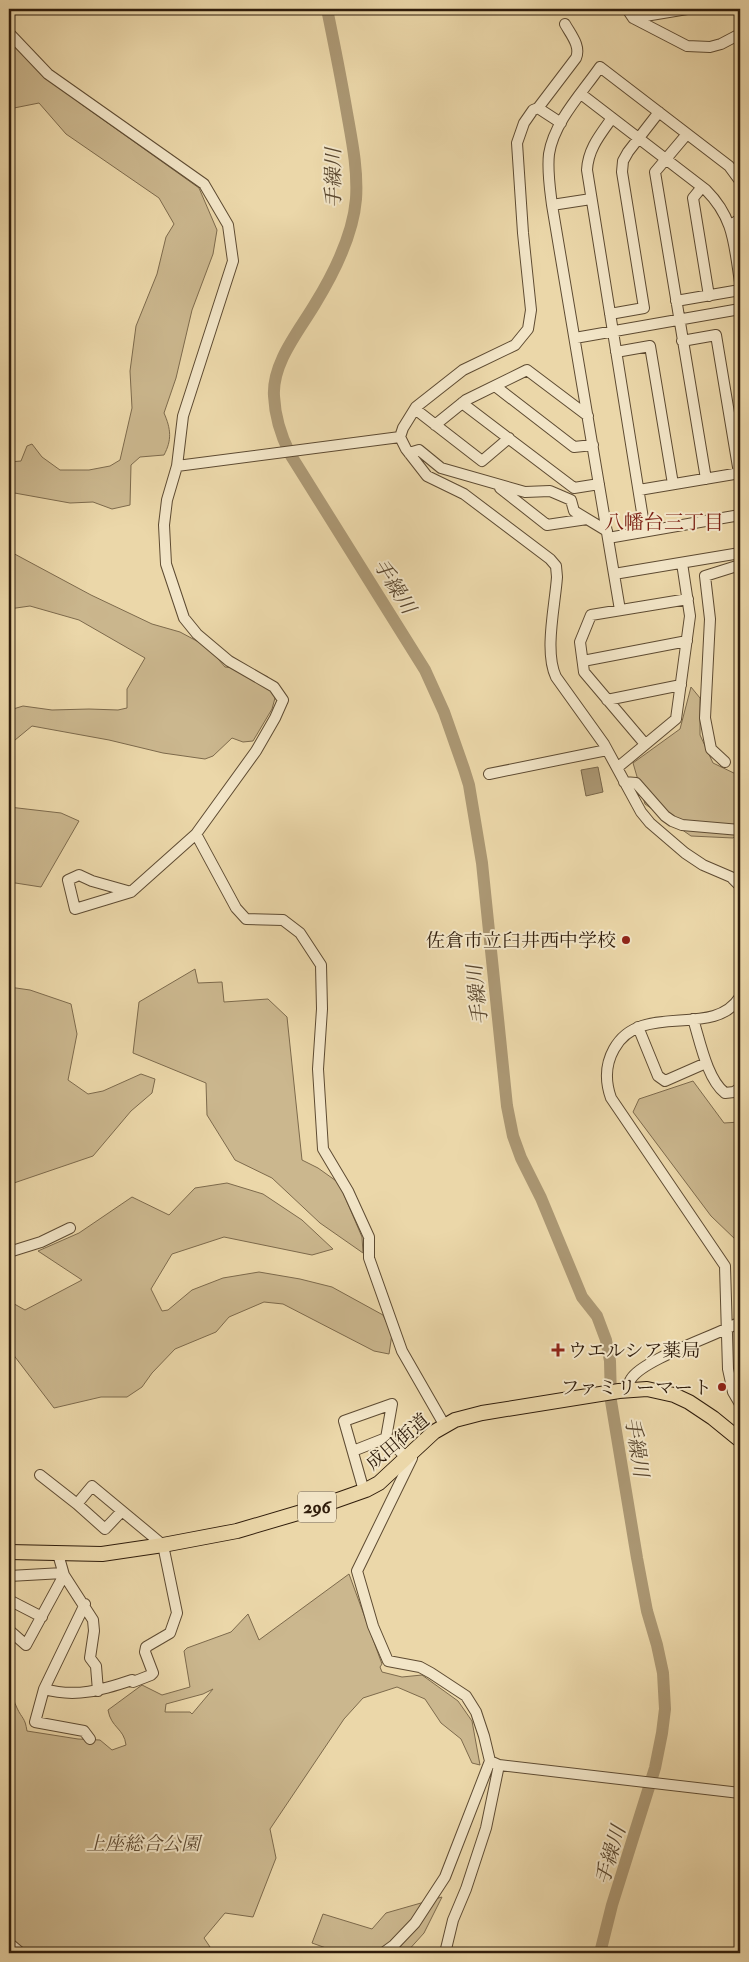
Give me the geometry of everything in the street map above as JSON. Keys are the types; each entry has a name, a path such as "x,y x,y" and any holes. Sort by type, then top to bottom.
{"highway":[{"name":"成田街道","path":"9,1552 102,1554 237,1531 364,1491 379,1483 434,1432 455,1420 482,1413 623,1390 647,1389 674,1394 712,1418 740,1440"}],"street":[{"path":"627,9 633,18 687,46 710,47 721,44 740,34"},
{"path":"633,18 687,9"},
{"path":"565,24 577,46 576,58 538,108 533,110 524,123 517,143 523,233 531,310 528,329 515,345 463,370 415,410 403,428 400,437 426,476 464,494 556,566 557,577 550,650 552,668 562,686 607,750 640,812 660,834 685,853 703,865 730,877 740,886"},
{"path":"9,33 48,74 204,184 228,225 233,260 183,416 177,466 167,500 164,525 166,564 184,618 197,634 228,661 274,688 283,700 256,751 196,834 131,892 75,909 68,880 79,875 92,881 131,892"},
{"path":"620,610 552,205 549,155 552,144 561,123 600,68 729,166 740,181"},
{"path":"581,94 715,199 731,225 740,282"},
{"path":"538,108 561,123"},
{"path":"610,314 644,308 622,172 623,161 659,112"},
{"path":"612,118 591,150 588,159 591,199 645,531"},
{"path":"687,134 655,172 678,320 706,479"},
{"path":"702,187 693,198 709,296"},
{"path":"552,205 591,199"},
{"path":"731,225 740,218"},
{"path":"676,301 740,290"},
{"path":"575,338 740,309"},
{"path":"639,490 740,473 716,335 682,340"},
{"path":"616,352 650,346 673,484"},
{"path":"436,426 462,403 526,370 588,416"},
{"path":"495,386 574,447 593,445"},
{"path":"462,403 574,488 599,484"},
{"path":"415,410 482,461 509,438"},
{"path":"177,466 400,437"},
{"path":"409,452 419,450 441,468 496,484 525,492 550,491 571,500 574,511 608,535 645,531 740,515"},
{"path":"496,484 546,525 587,519"},
{"path":"614,574 740,553"},
{"path":"616,768 675,721 690,616 682,563"},
{"path":"725,762 711,749 705,718 710,619 705,576 740,565"},
{"path":"645,744 584,672 580,642 590,615 688,599"},
{"path":"583,661 687,641"},
{"path":"607,700 681,685"},
{"path":"489,774 607,750"},
{"path":"624,782 636,783 665,816 682,825 740,830"},
{"path":"196,834 236,908 246,919 282,920 300,933 321,965 322,1008 318,1069 323,1149 348,1191 369,1237 370,1258 402,1352 446,1426"},
{"path":"740,996 732,1006 712,1016 647,1024 629,1031 622,1037 613,1051 607,1066 608,1089 611,1098 722,1261 736,1327 731,1384 735,1397 740,1404"},
{"path":"693,1019 706,1063 718,1088 725,1093 734,1092 740,1088"},
{"path":"638,1027 658,1076 665,1081 706,1063"},
{"path":"9,1252 41,1242 70,1228"},
{"path":"623,1390 631,1378 644,1368 664,1357 736,1327"},
{"path":"364,1491 344,1421 392,1404 386,1438"},
{"path":"386,1438 412,1458 357,1571 373,1626 388,1661 420,1667 466,1696 479,1720 495,1763 486,1828 466,1889 453,1920 445,1953"},
{"path":"353,1451 386,1438"},
{"path":"40,1475 105,1529 122,1511"},
{"path":"44,1689 61,1694 98,1691 132,1680 133,1682 153,1673 145,1652 146,1647 170,1633 177,1613 163,1545 92,1486 77,1504"},
{"path":"58,1554 64,1574 93,1620 94,1631 90,1658 96,1666 98,1691"},
{"path":"9,1576 64,1574"},
{"path":"9,1630 26,1645 64,1574"},
{"path":"9,1600 42,1617"},
{"path":"84,1604 44,1689 35,1722 84,1731 90,1739"},
{"path":"495,1763 740,1793"},
{"path":"383,1953 394,1945 414,1923 445,1877 495,1763"},
{"path":"9,1943 21,1953"}],"green space":[{"path":"9,40 81,104 199,188 217,230 213,254 192,310 176,378 164,413 169,429 168,444 164,455 140,457 131,465 130,505 112,509 93,502 70,503 9,492 9,462 21,461 27,446 32,444 42,457 60,470 89,470 110,466 120,460 132,408 130,371 136,326 157,274 166,237 174,224 159,198 66,134 39,103 9,109"},
{"path":"9,551 91,595 152,624 180,632 208,647 225,667 253,670 268,677 275,698 272,709 253,741 243,742 232,738 213,756 205,759 163,753 109,740 32,726 9,745 10,710 23,706 52,710 118,710 127,708 127,689 145,658 79,620 30,606 9,609"},
{"path":"691,687 700,698 700,735 713,763 740,776 740,833 733,838 691,836 645,804 633,763 680,729"},
{"path":"9,807 61,813 79,821 41,887 9,882"},
{"path":"195,969 198,983 222,982 224,1002 268,999 287,1017 302,1160 318,1168 339,1183 362,1237 363,1253 320,1223 272,1178 235,1160 207,1115 206,1083 133,1053 139,1002"},
{"path":"9,987 30,990 71,1004 77,1034 68,1080 88,1094 103,1091 141,1074 155,1079 152,1093 131,1111 93,1156 11,1184 9,1179"},
{"path":"693,1081 724,1123 740,1122 740,1240 737,1241 711,1216 633,1112 639,1099"},
{"path":"227,1183 263,1194 302,1220 333,1249 312,1255 224,1237 172,1254 151,1289 162,1311 168,1310 192,1290 223,1278 259,1272 300,1279 332,1287 383,1315 392,1334 389,1354 374,1351 283,1304 264,1302 229,1317 216,1332 175,1349 152,1373 142,1387 127,1397 101,1397 54,1408 9,1349 9,1328 15,1323 9,1319 9,1301 25,1310 82,1280 38,1251 79,1233 132,1197 169,1215 195,1188"},
{"name":"上座総合公園","path":"349,1574 382,1664 380,1667 382,1672 402,1677 422,1675 458,1701 472,1721 480,1765 472,1763 461,1739 441,1723 425,1699 397,1687 363,1698 344,1719 270,1829 276,1858 253,1917 225,1913 204,1938 214,1953 100,1953 94,1949 75,1950 65,1953 11,1953 9,1946 9,1689 24,1720 27,1731 78,1739 100,1740 112,1750 126,1745 123,1735 112,1721 108,1710 142,1685 162,1695 190,1687 184,1651 187,1648 231,1632 248,1614 259,1640","holes":["213,1689 192,1714 190,1712 165,1712 166,1704 203,1694"]},
{"path":"442,1897 424,1933 406,1953 340,1953 312,1943 323,1914 372,1929 386,1913"}],"shaded area":[{"path":"598,767 603,792 586,796 581,770"}],"waterway":[{"name":"手繰川","path":"327,9 353,145 356,199 351,227 342,254 322,292 288,348 277,372 274,396 277,419 290,454 425,670 444,712 469,785 482,863 507,1106 513,1136 582,1297 597,1316 606,1340 610,1361 611,1401 647,1611 663,1673 665,1709 655,1768 612,1905 600,1953"}],"place":[{"name":"佐倉市立臼井西中学校","path":"626,940"},
{"name":"ウエルシア薬局","path":"558,1350"},
{"name":"ファミリーマート","path":"722,1387"}],"district":[{"name":"八幡台三丁目","path":"664,522"}]}
